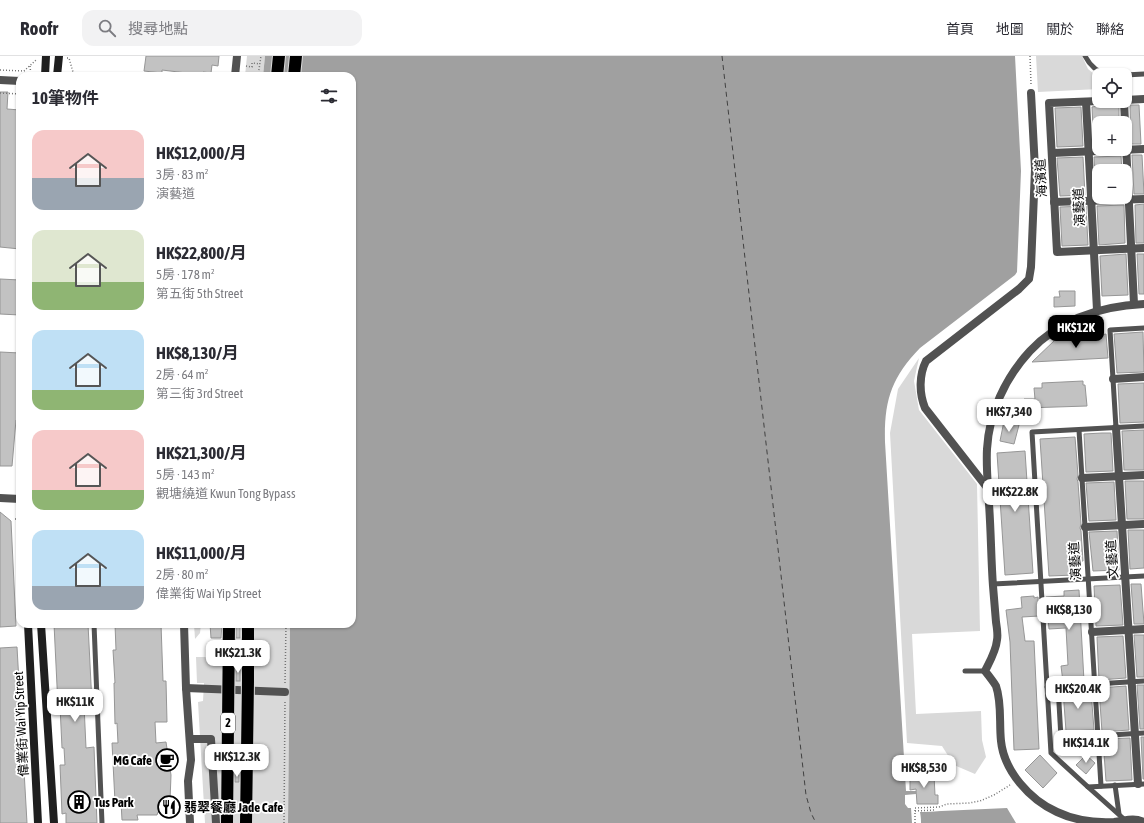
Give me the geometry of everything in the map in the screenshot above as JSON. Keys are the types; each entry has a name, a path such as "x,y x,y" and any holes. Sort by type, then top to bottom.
{"highway":[{"path":"277,72 279,56"},
{"path":"294,72 296,56"},
{"name":"2","path":"227,823 229,628"},
{"name":"2","path":"246,823 248,628"}],"main road":[{"path":"45,72 46,56"},
{"path":"57,72 59,56"},
{"name":"偉業街 Wai Yip Street","path":"28,628 38,823"},
{"name":"偉業街 Wai Yip Street","path":"41,628 54,823"}],"street":[{"path":"234,72 237,56"},
{"path":"0,80 16,82"},
{"path":"989,490 925,408 921,394 921,375 926,361 1019,290 1029,279 1032,268 1035,170 1031,93"},
{"path":"1132,100 1144,99"},
{"path":"1086,102 1092,102"},
{"name":"海濱道","path":"1086,102 1050,103 1054,202 1057,252 1094,250"},
{"name":"演藝道","path":"1086,102 1097,310"},
{"path":"1132,150 1144,149"},
{"path":"1052,153 1092,151"},
{"path":"1132,199 1144,198"},
{"path":"1054,202 1091,201"},
{"path":"1129,204 1134,304"},
{"path":"1094,250 1144,248"},
{"path":"1144,304 1114,306 1097,310 1070,321 1045,337 1023,358 1006,383 995,409 988,437 987,450 993,584 998,639 985,671 995,685 998,695 1001,742 1004,754 1014,775 1037,800 1073,820 1108,822 1122,817 1144,822"},
{"path":"1113,379 1144,377"},
{"name":"文藝道","path":"1116,428 1135,734 1141,784"},
{"path":"1082,478 1144,475"},
{"path":"0,498 16,499"},
{"path":"1085,527 1144,524"},
{"path":"184,628 186,688 191,760 188,782 190,823"},
{"path":"1092,632 1144,629"},
{"path":"186,688 285,692"},
{"path":"190,739 211,739 216,823"}],"lane":[{"path":"1085,56 1093,68"},
{"path":"1132,75 1144,74"},
{"path":"1116,428 1110,330 1144,328"},
{"path":"1122,817 1051,753 1032,432 1144,426"},
{"name":"演藝道","path":"1079,430 1101,786"},
{"path":"993,584 1144,576"},
{"path":"94,628 102,823"},
{"path":"965,671 985,671"},
{"path":"1047,687 1144,681"},
{"path":"1058,686 1061,738 1144,733"},
{"path":"1088,786 1141,784"},
{"path":"1115,785 1122,817"}],"path":[{"path":"0,70 24,71 37,59 37,56"},
{"path":"259,72 261,56"},
{"path":"1030,56 1031,93"},
{"path":"69,58 73,72"},
{"path":"243,66 252,67 252,63 260,64"},
{"path":"30,65 31,72"},
{"path":"0,92 16,94"},
{"path":"284,823 286,628"},
{"path":"915,823 914,808 939,807 947,804 980,801 994,795 1010,785"},
{"path":"915,811 935,810 935,812"}],"shaded area":[{"path":"247,56 265,56 263,72 245,72"},
{"path":"265,56 1015,56 1021,171 1017,272 920,348 910,359 896,380 891,391 886,414 885,442 906,791 916,791 916,794 905,795 905,804 908,808 911,808 912,823 288,823 290,628 356,628 356,72 263,72"},
{"path":"1036,56 1082,56 1088,69 1092,72 1092,89 1038,92"},
{"path":"919,358 914,381 919,410 977,484 980,631 912,634 916,714 981,711 982,740 986,757 975,774 954,765 942,746 907,743 890,433 898,389"},
{"path":"194,628 201,628 200,633 195,639"},
{"path":"250,628 290,628 288,823 205,823 198,702 203,701 204,683 197,683 196,657 249,657"},
{"path":"1007,808 1016,823 921,823 920,812"}],"pier":[{"path":"939,809 939,811 920,812 921,823 919,823 919,811"}],"building":[{"path":"146,56 219,56 218,66 212,65 211,72 178,72 162,70 162,72 144,71"},
{"path":"0,92 8,92 7,109 16,110 16,249 0,247"},
{"path":"1132,105 1139,105 1141,144 1132,144 1132,116 1130,116 1130,108 1132,108"},
{"path":"1081,107 1083,146 1057,147 1055,108"},
{"path":"1092,108 1119,108 1119,116 1092,116"},
{"path":"1132,155 1142,155 1144,194 1134,194"},
{"path":"1121,156 1122,164 1094,164 1094,157"},
{"path":"1083,157 1085,195 1060,196 1057,158"},
{"path":"1144,204 1144,243 1136,243 1135,205"},
{"path":"1124,205 1125,243 1099,245 1097,206"},
{"path":"1086,206 1088,245 1062,246 1060,207"},
{"path":"1126,254 1128,295 1102,296 1100,256"},
{"path":"1137,254 1144,254 1144,294 1139,294"},
{"path":"0,279 16,280 16,315 0,314"},
{"path":"1059,291 1075,291 1075,306 1054,307 1054,297 1060,297"},
{"path":"1101,330 1101,335 1106,334 1108,358 1032,362 1055,340 1092,339 1092,331"},
{"path":"1143,332 1144,372 1117,373 1114,334"},
{"path":"0,352 16,353 16,420 12,466 0,466"},
{"path":"1083,381 1083,385 1085,385 1087,406 1025,408 1024,399 1035,399 1034,388 1042,388 1042,383"},
{"path":"1144,383 1144,422 1120,423 1118,384"},
{"path":"1004,421 1019,425 1014,444 1000,441"},
{"path":"1144,430 1144,470 1124,470 1122,431"},
{"path":"1111,433 1113,471 1086,472 1084,434"},
{"path":"1075,437 1083,561 1074,562 1075,575 1049,576 1040,439"},
{"path":"1025,451 1033,573 1005,575 997,453"},
{"path":"1125,481 1144,481 1144,519 1127,519"},
{"path":"1114,482 1116,520 1089,521 1086,483"},
{"path":"0,512 11,521 16,626 0,627"},
{"path":"1128,530 1144,530 1144,568 1130,569"},
{"path":"1117,531 1119,570 1093,571 1089,532"},
{"path":"1131,584 1141,584 1144,624 1134,624"},
{"path":"1120,585 1123,625 1096,626 1094,586"},
{"path":"1079,590 1084,681 1063,682 1061,666 1068,665 1066,628 1049,629 1046,597 1064,596 1064,591"},
{"path":"1034,596 1034,598 1038,597 1039,616 1022,617 1025,641 1034,641 1039,749 1014,750 1010,642 1006,610 1022,608 1021,597"},
{"path":"54,628 88,628 92,704 84,705 86,748 94,747 97,823 66,823 66,813 62,814 60,765 65,765 64,748 62,748 60,706 58,706"},
{"path":"115,628 161,628 163,681 166,681 167,722 155,722 156,743 166,742 171,775 170,801 167,802 167,811 158,812 157,815 137,815 138,820 122,820 121,802 115,802 112,743 118,743 117,723 115,724 113,650 116,650"},
{"path":"210,628 222,628 221,638 211,638"},
{"path":"236,628 240,628 240,638 236,638"},
{"path":"1134,635 1144,635 1144,677 1137,677"},
{"path":"1123,636 1126,678 1099,680 1097,637"},
{"path":"17,647 27,823 0,823 0,648"},
{"path":"236,667 240,667 240,681 236,681"},
{"path":"1137,685 1144,685 1144,729 1140,729"},
{"path":"1126,686 1129,730 1102,732 1099,688"},
{"path":"1084,689 1084,691 1091,691 1094,730 1066,731 1063,690"},
{"path":"1141,737 1144,737 1144,779 1143,779"},
{"path":"1130,738 1132,780 1106,781 1103,739"},
{"path":"1040,755 1057,773 1043,788 1025,770"},
{"path":"1086,755 1095,763 1086,774 1076,765"},
{"path":"235,774 239,775 239,782 235,782"},
{"path":"910,775 934,775 935,795 938,795 938,804 917,804 916,789 910,790"}],"ferry route":[{"path":"722,56 806,795 811,813 816,823"}],"place":[{"name":"MG Cafe","path":"167,760"},
{"name":"Tus Park","path":"79,802"},
{"name":"翡翠餐廳 Jade Cafe","path":"169,807"}]}
